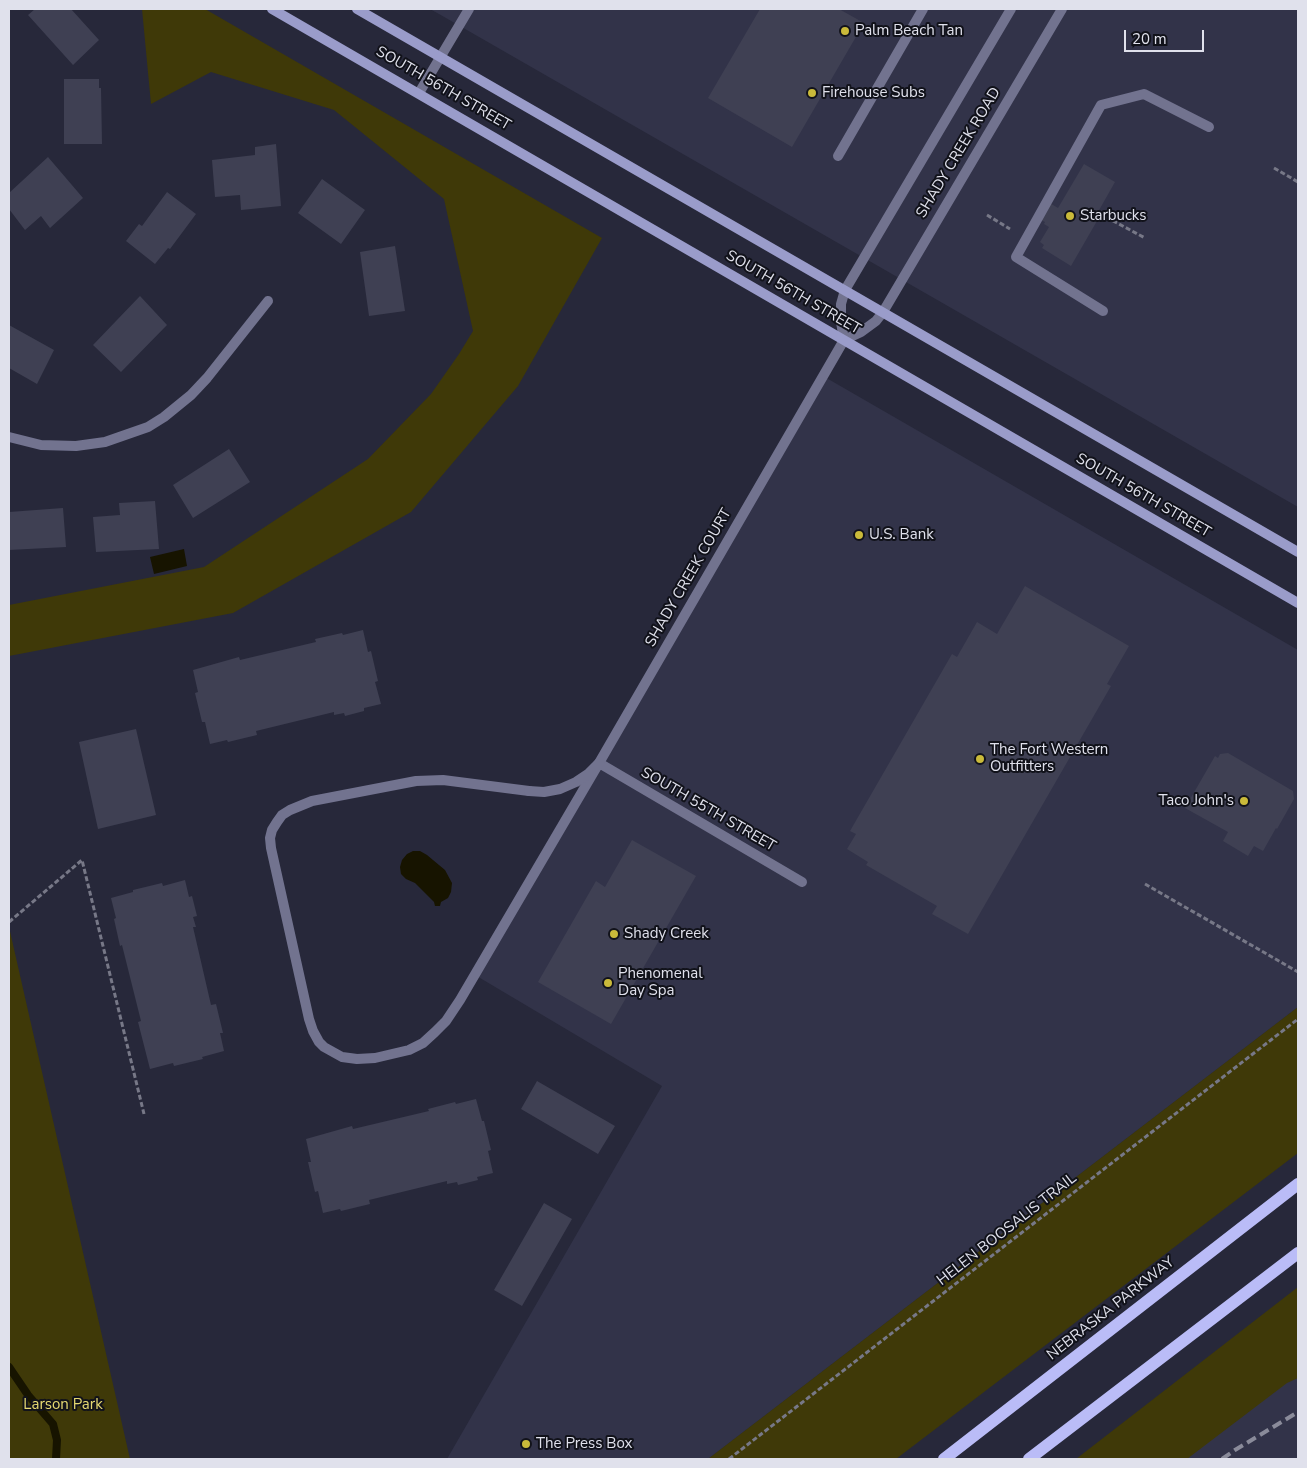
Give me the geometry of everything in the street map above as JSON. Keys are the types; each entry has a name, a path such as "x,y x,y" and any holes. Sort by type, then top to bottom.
{"main road":[{"name":"SOUTH 56TH STREET","path":"272,9 1298,603"},
{"name":"SOUTH 56TH STREET","path":"357,9 1298,552"},
{"name":"NEBRASKA PARKWAY","path":"944,1459 1298,1184"},
{"path":"1028,1459 1298,1253"}],"street":[{"path":"419,93 469,9"},
{"path":"838,156 923,9"},
{"name":"SHADY CREEK ROAD","path":"845,290 1011,9"},
{"name":"SHADY CREEK ROAD","path":"883,312 1062,9"},
{"path":"1103,311 1016,257 1102,105 1144,94 1209,127"},
{"path":"845,290 841,304 844,340 861,332 876,321 883,312"},
{"path":"9,438 41,445 76,446 105,442 148,427 184,402 197,389 268,301"},
{"name":"SHADY CREEK COURT","path":"599,763 576,782 560,789 544,792 443,780 416,781 312,801 290,810 276,822 270,838 271,848 309,1019 313,1032 324,1047 342,1057 357,1059 374,1058 409,1050 436,1032 460,1000 599,763 844,340"},
{"name":"SOUTH 55TH STREET","path":"599,763 802,882"}],"path":[{"path":"1274,168 1298,182"},
{"path":"987,216 1016,232"},
{"path":"1106,216 1145,238"},
{"path":"9,922 82,860 144,1114"},
{"path":"1145,884 1298,972"},
{"name":"HELEN BOOSALIS TRAIL","path":"729,1459 1298,1019"}],"shaded area":[{"path":"430,9 1298,9 1298,507 439,14"},
{"path":"823,376 1298,650 1298,1007 708,1459 447,1459 662,1086 475,975"},
{"path":"184,549 187,566 154,574 150,557"},
{"path":"413,851 420,851 427,855 445,870 452,883 448,898 441,902 440,906 435,906 434,902 415,883 406,879 401,874 402,860"},
{"path":"1298,1347 1298,1459 1147,1459"}],"green space":[{"path":"142,9 205,9 602,238 518,386 411,512 233,613 9,656 9,605 204,567 368,459 431,394 473,331 444,199 334,110 211,72 151,104"},
{"name":"Larson Park","path":"9,927 130,1459 9,1459"},
{"path":"1298,1007 1298,1153 896,1459 708,1459"},
{"path":"1298,1287 1298,1378 1287,1383 1187,1459 1076,1459"}],"building":[{"path":"35,9 71,9 99,40 73,65 28,15"},
{"path":"760,9 839,9 864,23 792,147 708,98"},
{"path":"64,79 99,79 99,88 101,88 102,144 64,144"},
{"path":"276,144 281,206 241,210 240,195 215,197 212,160 255,155 255,147"},
{"path":"48,157 83,198 50,228 41,216 25,230 9,209 9,193"},
{"name":"Starbucks","path":"1084,164 1115,182 1098,212 1101,214 1071,266 1042,248 1044,245 1040,242 1049,227 1039,219 1048,202 1058,208"},
{"path":"322,179 365,210 341,244 298,213"},
{"path":"167,192 196,214 170,249 168,248 155,264 126,241 139,224 142,226"},
{"path":"395,246 405,311 369,316 360,252"},
{"path":"140,296 167,325 121,372 93,345"},
{"path":"9,325 54,350 37,384 9,368"},
{"path":"229,449 250,482 193,518 173,485"},
{"path":"155,501 159,549 96,552 93,517 120,515 119,503"},
{"path":"63,508 66,547 9,550 9,512"},
{"name":"The Fort Western Outfitters","path":"1025,586 1129,646 1107,684 1111,686 968,934 932,914 937,906 866,865 868,862 847,849 856,834 850,831 952,654 957,657 977,622 997,634"},
{"path":"363,630 368,652 371,651 378,681 375,682 381,704 364,708 364,711 345,716 344,713 334,715 334,712 256,731 257,735 210,744 195,693 198,692 193,670 239,657 240,660 316,642 315,639"},
{"path":"136,729 156,815 98,829 79,742"},
{"path":"1228,753 1293,791 1294,799 1263,851 1254,846 1248,856 1223,841 1228,832 1185,808 1215,756 1218,758 1220,754"},
{"name":"Shady Creek","path":"632,840 696,876 611,1024 538,982 596,881 605,887"},
{"path":"185,880 189,897 192,896 197,916 193,917 196,927 193,927 211,1005 216,1004 223,1033 220,1033 224,1051 202,1057 203,1059 174,1066 173,1063 150,1069 138,1022 141,1021 122,945 120,946 111,898 133,892 133,890 162,883 163,886"},
{"path":"537,1081 615,1126 598,1154 521,1109"},
{"path":"476,1099 491,1150 488,1151 493,1173 477,1177 478,1180 458,1185 457,1182 447,1184 447,1181 369,1200 370,1204 323,1213 318,1191 315,1192 308,1162 311,1162 306,1139 352,1126 353,1129 429,1111 428,1109 455,1102 456,1104"},
{"path":"544,1203 572,1219 522,1306 494,1290"}],"waterway":[{"path":"9,1367 28,1395 53,1424 57,1440 56,1459"}],"railway":[{"path":"1222,1459 1298,1412"}],"place":[{"name":"Palm Beach Tan","path":"845,31"},
{"name":"Firehouse Subs","path":"812,93"},
{"name":"Starbucks","path":"1070,216"},
{"name":"U.S. Bank","path":"859,535"},
{"name":"The Fort Western Outfitters","path":"980,759"},
{"name":"Taco John's","path":"1244,801"},
{"name":"Shady Creek","path":"614,934"},
{"name":"Phenomenal Day Spa","path":"608,983"},
{"name":"The Press Box","path":"526,1444"}]}
